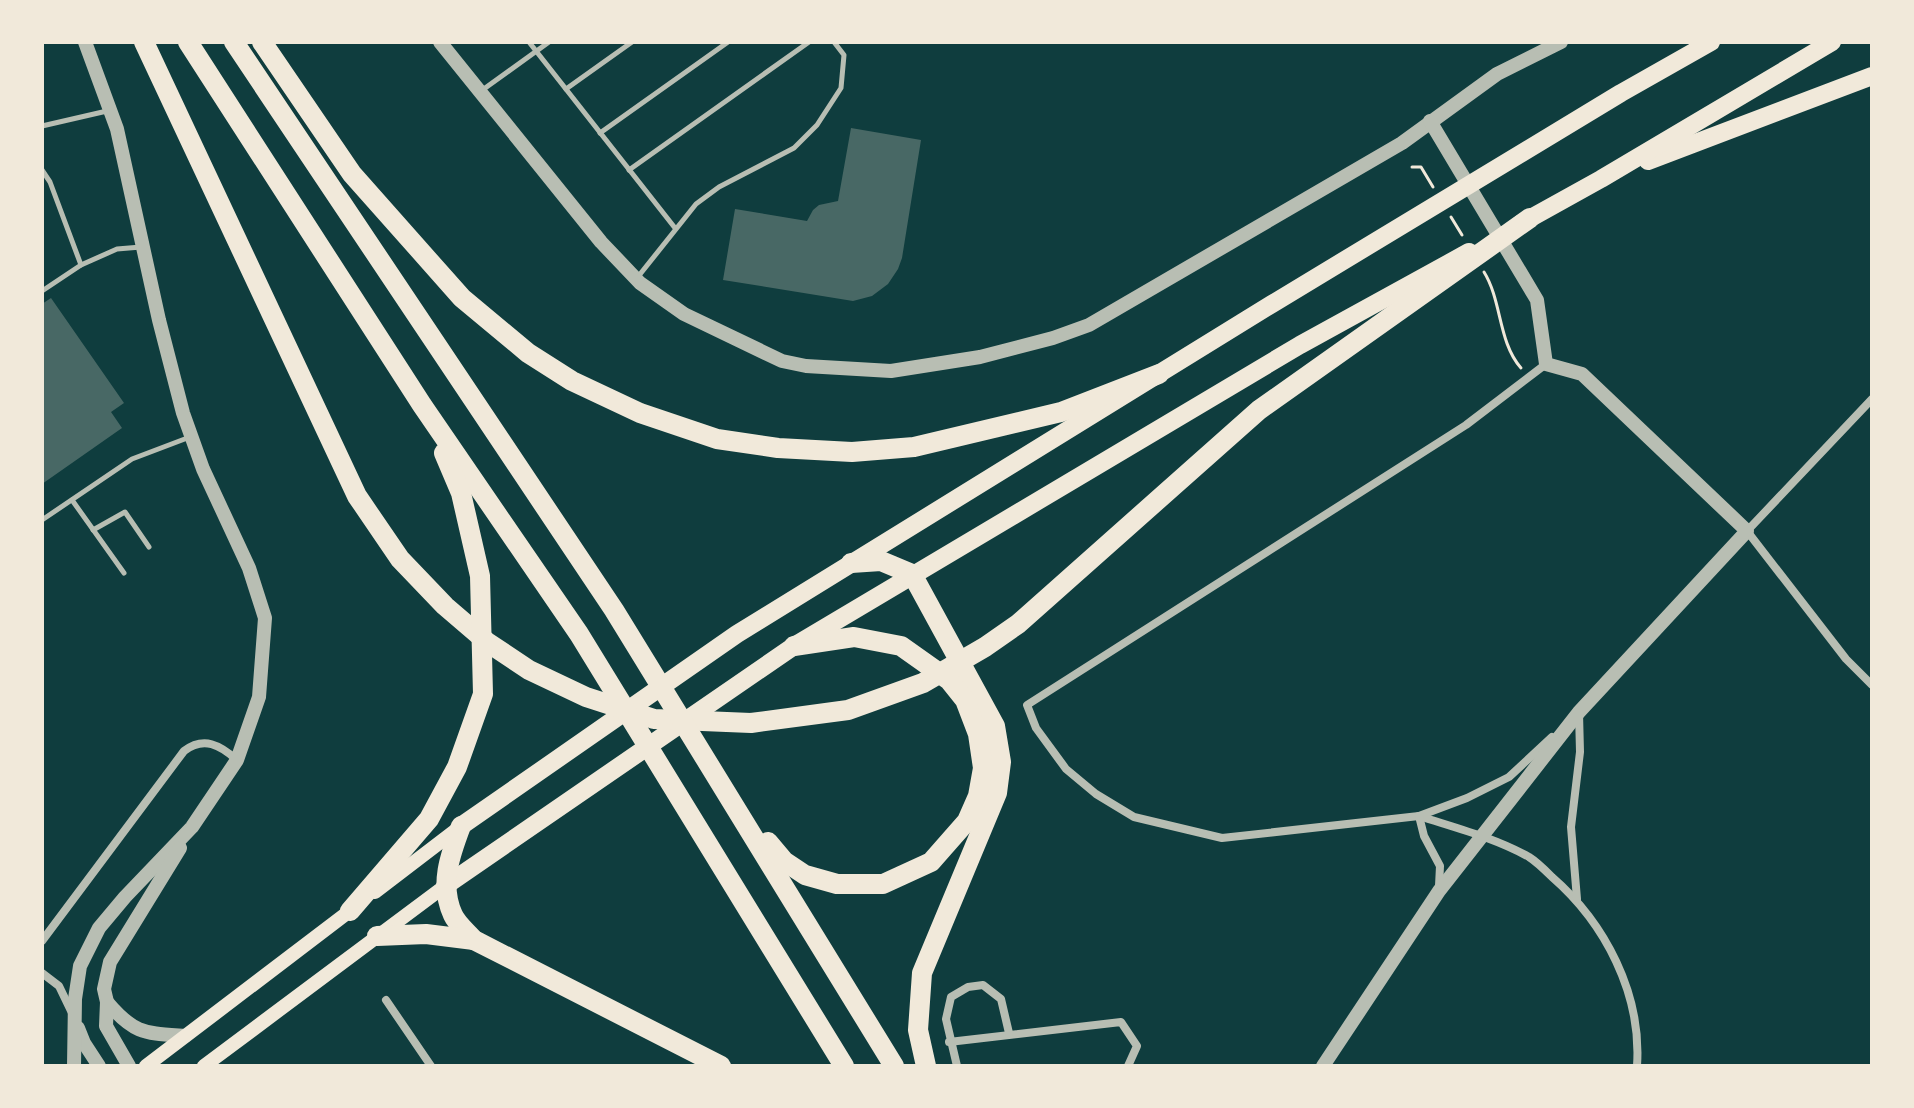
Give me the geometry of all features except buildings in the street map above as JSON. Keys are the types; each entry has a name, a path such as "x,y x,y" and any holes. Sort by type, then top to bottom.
{"highway":[{"path":"144,42 357,496 400,559 466,624 529,670 586,697 654,719 751,723 848,710 923,683 985,647 1018,624 1259,410 1434,279 1530,218 1832,42"},
{"path":"188,42 422,405 579,634 844,1066"},
{"path":"234,42 614,610 894,1066"},
{"path":"262,42 352,174 462,298 528,353 572,381 640,413 717,439 778,448 852,452 914,447 1061,412 1159,374"},
{"path":"1621,93 1697,42"},
{"path":"474,940 453,916 445,886 450,855 461,826 737,634 1522,153 1711,42"},
{"path":"1601,179 1872,76"},
{"path":"445,886 794,646 1300,345 1434,279"},
{"path":"350,911 429,819 457,767 483,694 480,576 461,493 422,405"},
{"path":"851,563 881,561 912,574 995,726 1001,762 997,793 922,973 918,1030 926,1066"},
{"path":"730,797 784,861 805,875 837,884 883,884 931,862 967,821 978,796 983,768 978,734 965,700 949,680 901,646 854,637 794,646"},
{"path":"377,936 426,934 474,940 721,1066"}],"main road":[{"path":"146,1066 461,826"},
{"path":"204,1066 445,886"}],"street":[{"path":"85,42 111,110 159,320 191,436 249,568 265,618 259,697 237,760 192,827 110,962 104,989 106,1026 129,1066"},
{"path":"440,42 601,242 637,279 684,314 782,361 806,366 891,371 980,357 1089,325 1402,143 1497,74 1561,42"},
{"path":"1430,121 1537,300 1546,364"},
{"path":"1546,364 1466,425 1027,705 1036,728 1066,769 1134,817 1222,838 1419,816 1467,798 1509,777 1579,712 1872,399"},
{"path":"1546,364 1582,374 1747,531 1846,659 1872,685"},
{"path":"1323,1066 1439,891 1579,712"},
{"path":"1577,899 1571,827 1580,752 1579,712"},
{"path":"42,941 184,751 205,741 237,760"},
{"path":"1419,816 1483,836 1531,858 1577,899 1617,959 1634,1012 1637,1066"},
{"path":"1419,816 1424,836 1440,866 1439,891"},
{"path":"74,1066 76,985 80,966 99,928 192,827"},
{"path":"42,973 59,986 84,1043 99,1066"},
{"path":"957,1066 946,1019 951,997 968,987 983,985 1001,999 1009,1033"},
{"path":"386,1000 431,1066"},
{"path":"107,1002 124,1022 149,1034 185,1036"},
{"path":"949,1042 1121,1022 1137,1046 1128,1066"}],"lane":[{"path":"529,42 675,228"},
{"path":"480,92 549,42"},
{"path":"566,89 632,42"},
{"path":"600,133 728,42"},
{"path":"629,170 809,42"},
{"path":"637,279 696,204 719,187 794,148 817,125 841,88 844,55 834,42"},
{"path":"42,126 111,110"},
{"path":"42,170 55,194 81,265"},
{"path":"42,291 81,265 117,249 143,247"},
{"path":"42,520 132,459 191,436"},
{"path":"72,500 124,573"},
{"path":"93,530 125,512 149,547"}],"path":[{"path":"1412,167 1421,167 1436,193"},
{"path":"1444,205 1468,244"},
{"path":"1483,270 1491,283 1512,358 1529,377"}]}
